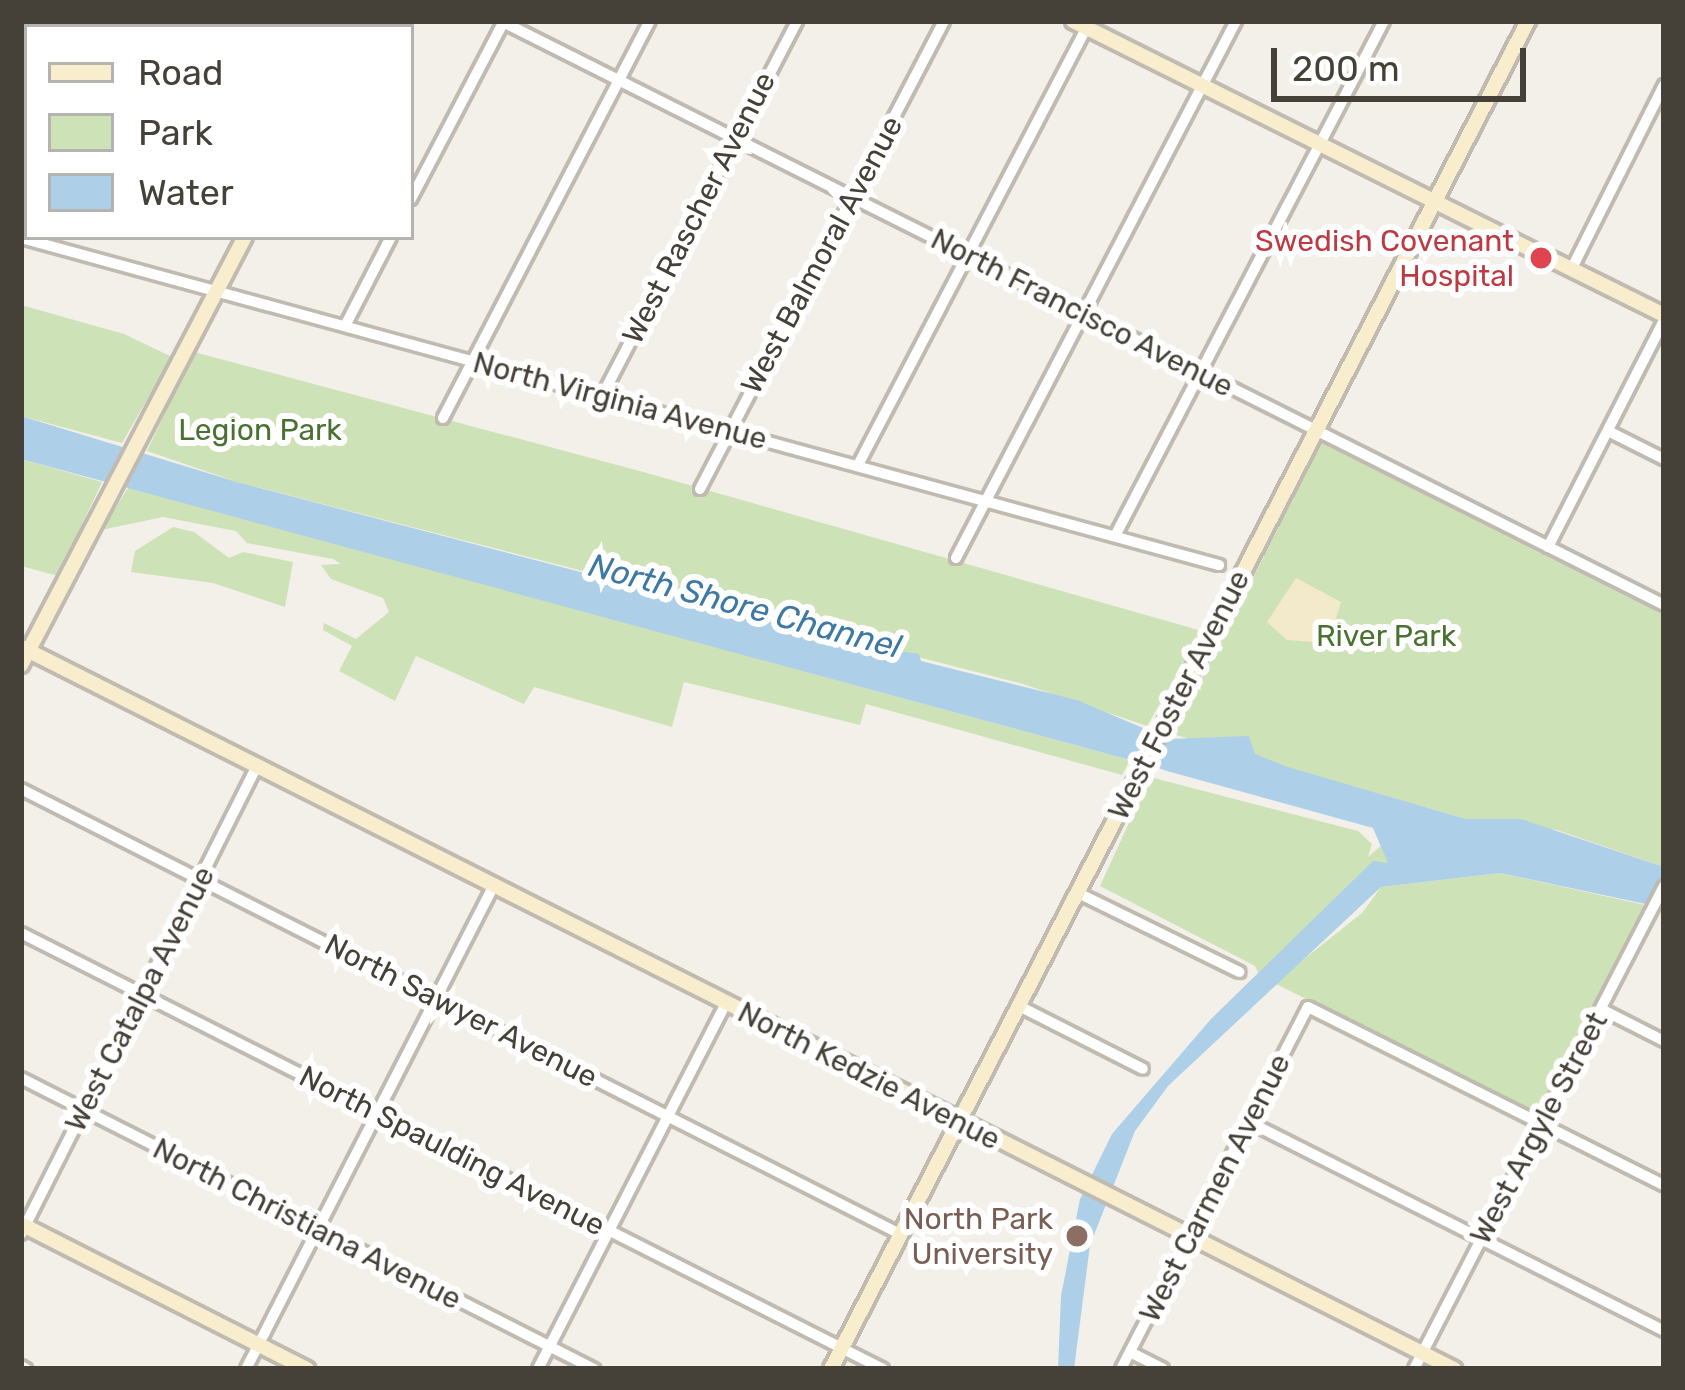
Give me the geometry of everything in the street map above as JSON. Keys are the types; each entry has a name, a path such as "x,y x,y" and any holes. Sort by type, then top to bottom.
{"main road":[{"name":"West Foster Avenue","path":"831,1369 1528,21"},
{"path":"1083,23 1664,318"},
{"path":"21,665 25,648 243,240"},
{"name":"North Kedzie Avenue","path":"25,648 1454,1369"},
{"path":"22,1228 308,1369"}],"street":[{"path":"442,418 650,21"},
{"name":"West Rascher Avenue","path":"602,396 797,21"},
{"name":"West Balmoral Avenue","path":"700,489 944,21"},
{"path":"956,559 1236,21"},
{"path":"1115,536 1384,21"},
{"path":"414,193 503,22"},
{"name":"North Francisco Avenue","path":"503,22 1664,605"},
{"path":"858,465 1083,23"},
{"path":"1571,270 1664,85"},
{"name":"North Virginia Avenue","path":"28,240 1219,565"},
{"path":"345,326 389,240"},
{"path":"1548,547 1664,318"},
{"path":"1608,431 1664,459"},
{"name":"West Catalpa Avenue","path":"22,1228 258,764"},
{"name":"North Sawyer Avenue","path":"21,789 900,1234"},
{"path":"246,1369 494,885"},
{"name":"West Argyle Street","path":"1414,1369 1664,886"},
{"path":"1076,892 1239,972"},
{"name":"North Spaulding Avenue","path":"21,933 883,1369"},
{"path":"538,1369 726,1003"},
{"path":"1017,1005 1143,1069"},
{"name":"West Carmen Avenue","path":"1121,1369 1308,1007 1542,1124"},
{"path":"1601,1009 1664,1041"},
{"name":"North Christiana Avenue","path":"21,1078 594,1369"},
{"path":"1250,1122 1664,1331"},
{"path":"1542,1124 1664,1185"},
{"path":"1130,1352 1163,1369"}],"green space":[{"name":"Legion Park","path":"21,305 124,334 172,357 122,443 21,416"},
{"name":"Legion Park","path":"194,352 647,473 1202,631 1147,726 1023,684 237,482 147,451"},
{"name":"River Park","path":"1323,440 1664,612 1664,867 1557,830 1466,819 1173,734"},
{"name":"Legion Park","path":"21,459 102,482 58,576 21,566"},
{"path":"139,486 194,505 1130,760 1122,775 866,704 860,725 684,682 672,727 534,687 524,704 416,656 395,701 339,671 352,646 323,630 324,623 356,639 389,612 383,598 331,579 321,565 341,564 333,559 247,543 236,531 163,517 101,530 128,488"},
{"path":"173,527 194,532 229,558 243,552 293,562 285,607 213,583 131,572 135,551"},
{"path":"1150,777 1358,831 1372,844 1368,857 1384,843 1388,863 1355,880 1259,975 1255,966 1100,886"},
{"path":"1500,873 1645,905 1539,1115 1274,983 1362,913 1381,887"}],"sand":[{"path":"1296,578 1341,602 1332,630 1315,642 1287,640 1267,622"}],"water":[{"path":"21,416 237,482 863,646 919,654 921,661 1077,700 1169,739 1249,736 1255,754 1288,767 1466,819 1521,819 1664,867 1664,908 1500,873 1381,887 1168,1086 1135,1131 1090,1245 1074,1369 1058,1369 1061,1296 1080,1199 1112,1134 1211,1019 1373,861 1388,863 1373,828 1167,771 1155,767 1158,760 1134,753 1130,760 21,459"}],"place":[{"name":"Swedish Covenant Hospital","path":"1541,258"},
{"name":"North Park University","path":"1077,1236"}],"water label":[{"name":"North Shore Channel","path":"745,606"}]}
